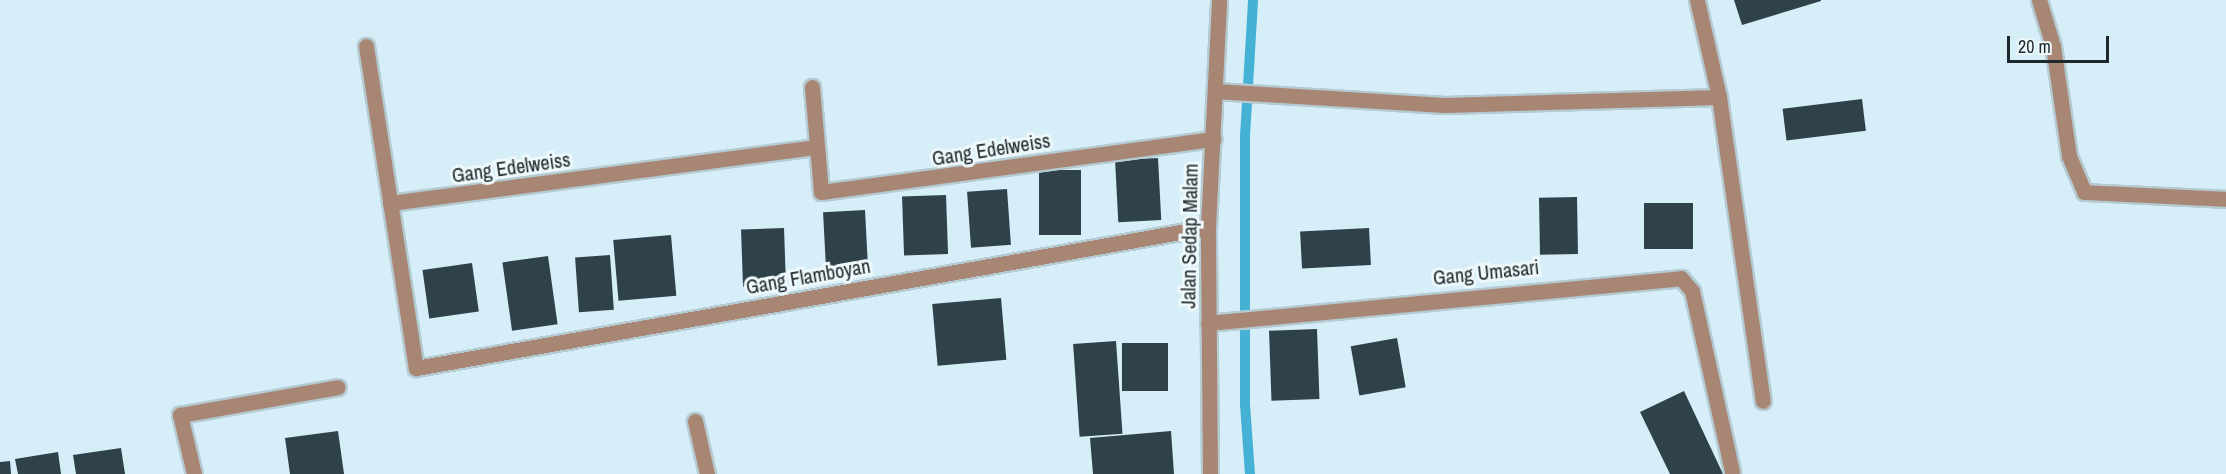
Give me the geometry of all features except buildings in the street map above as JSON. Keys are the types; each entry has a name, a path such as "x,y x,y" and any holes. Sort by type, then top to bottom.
{"street":[{"name":"Jalan Sedap Malam","path":"1210,474 1208,227 1219,0"},
{"path":"1697,0 1719,98 1763,401"},
{"path":"2039,0 2053,46 2069,156 2084,192 2226,199"},
{"path":"366,46 390,203"},
{"name":"Gang Edelweiss","path":"812,87 821,192 1213,139"},
{"path":"1215,91 1445,105 1719,98"},
{"name":"Gang Edelweiss","path":"390,203 816,147"},
{"name":"Gang Flamboyan","path":"390,203 416,368 1208,227"},
{"name":"Gang Umasari","path":"1208,322 1264,319 1676,278 1689,283 1732,472"},
{"path":"194,474 180,415 338,387"},
{"path":"695,421 707,474"}],"waterway":[{"path":"1250,474 1245,405 1245,136 1253,0"}]}
